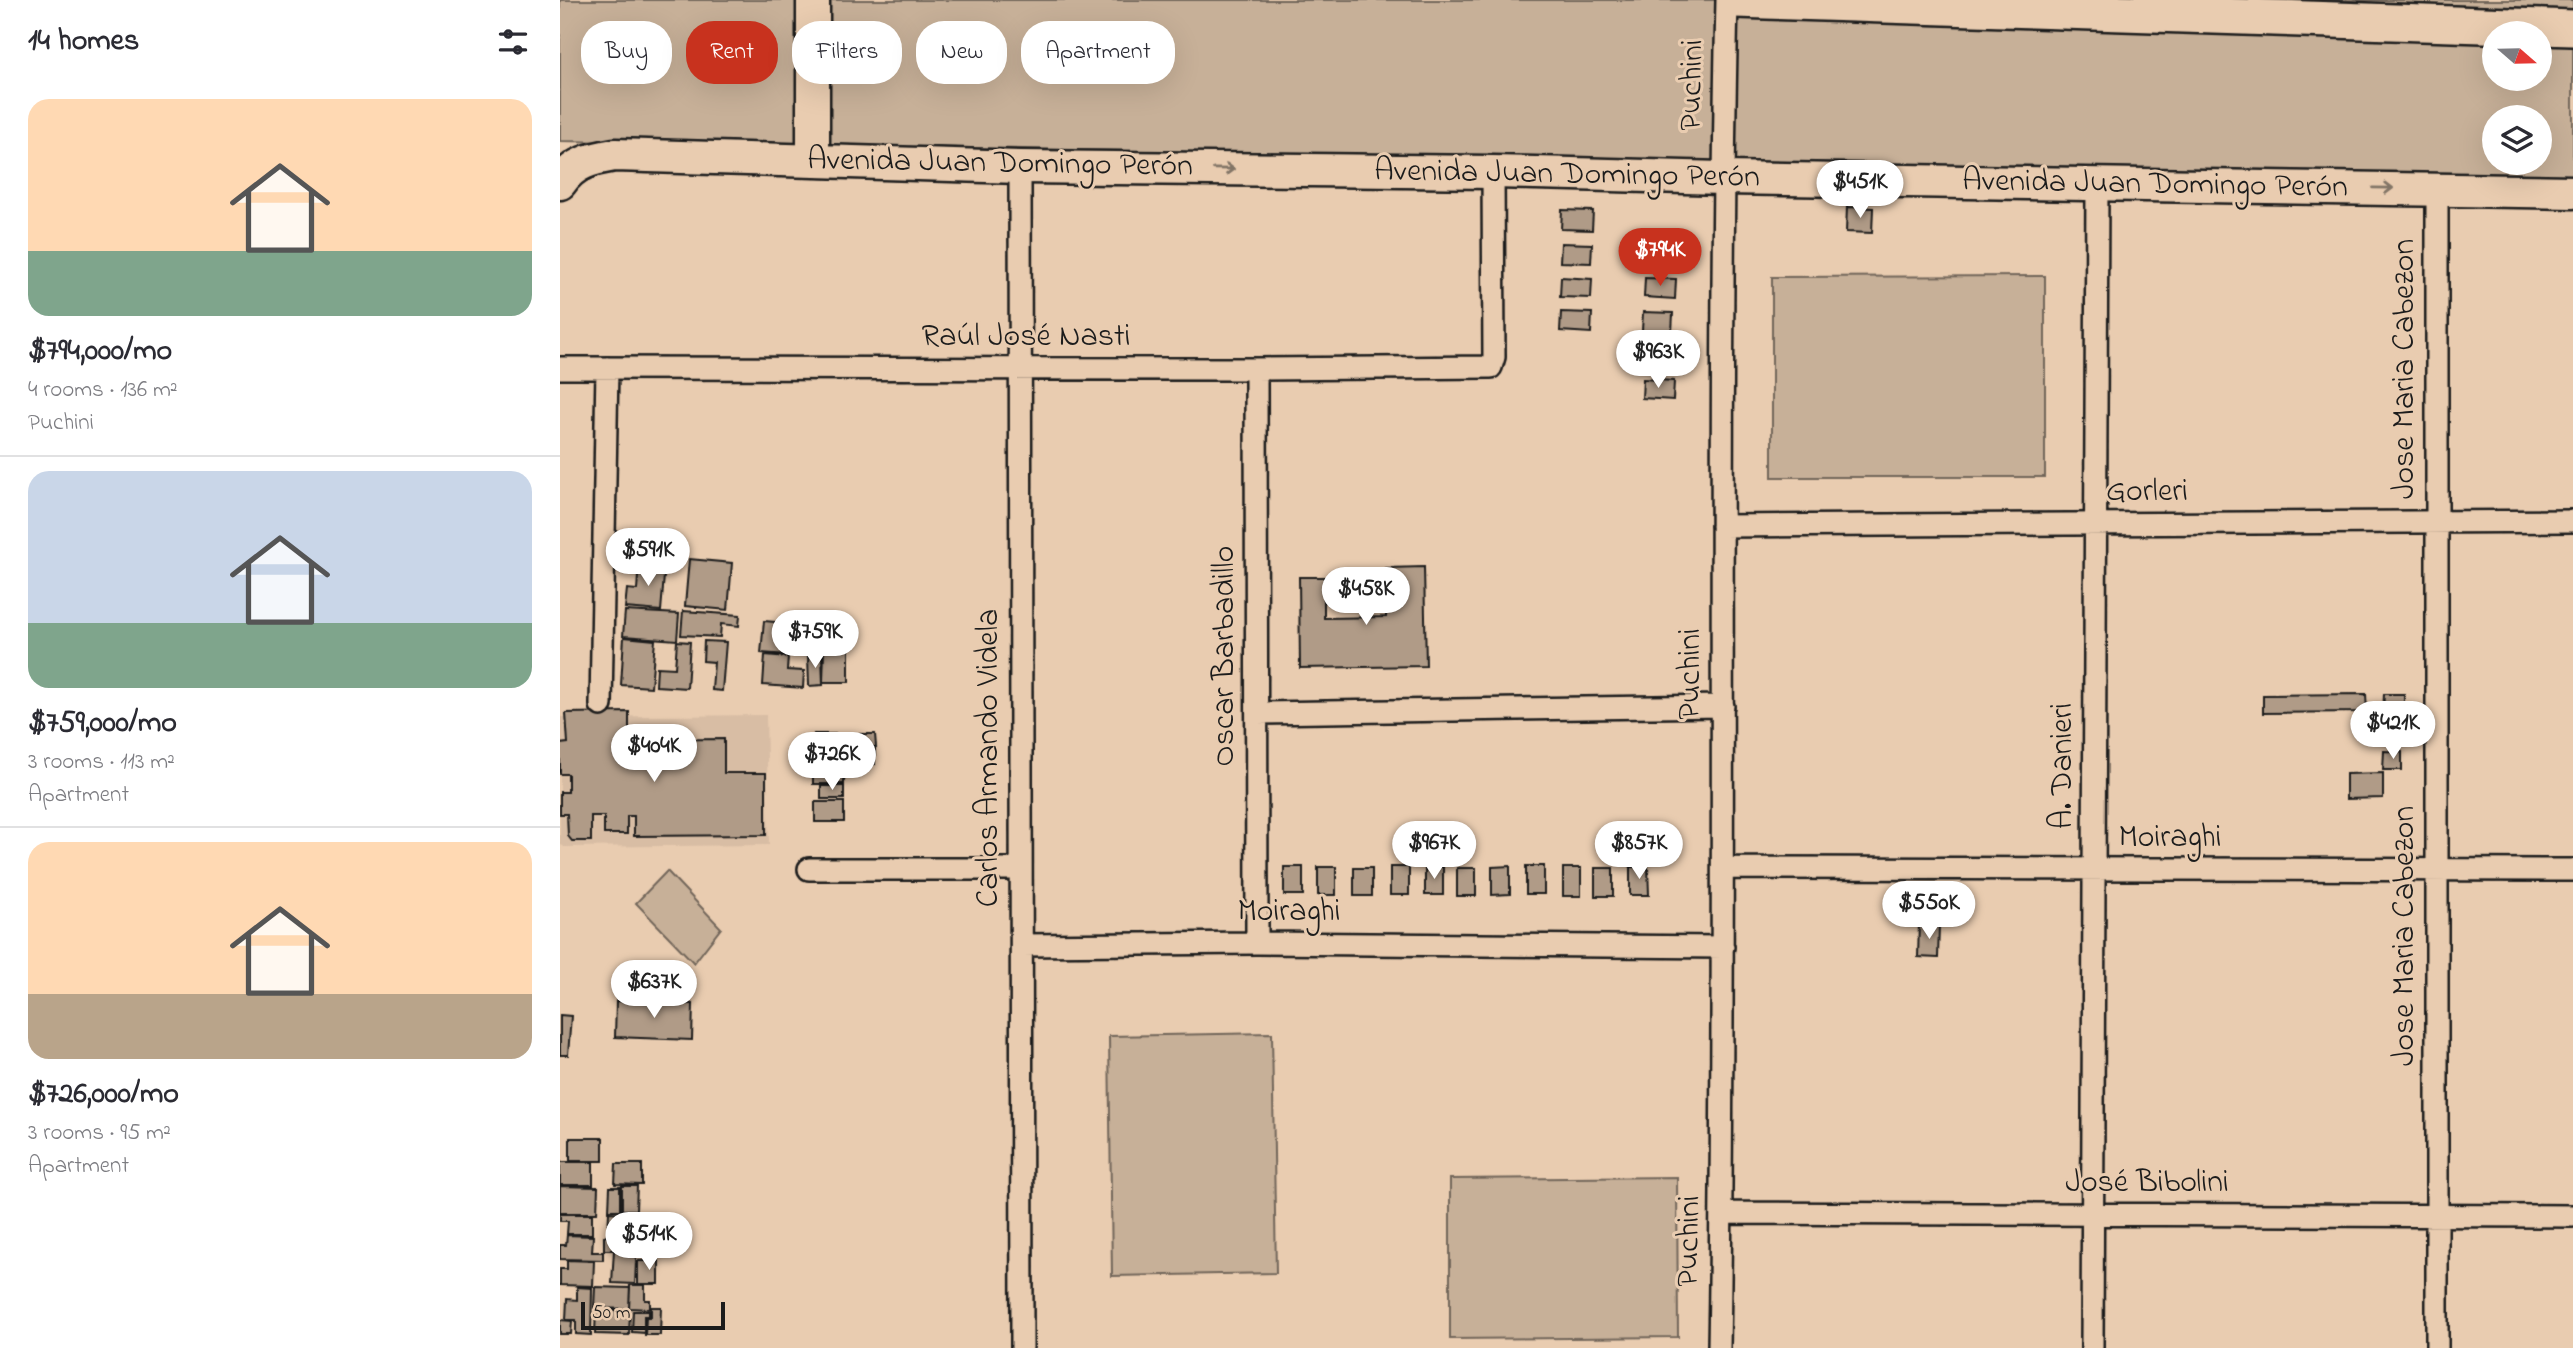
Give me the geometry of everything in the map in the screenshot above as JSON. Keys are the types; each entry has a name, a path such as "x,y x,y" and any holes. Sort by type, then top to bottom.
{"main road":[{"path":"813,0 813,161"},
{"path":"1736,0 2573,27"},
{"name":"Avenida Juan Domingo Perón","path":"563,178 587,159 615,155 1020,167 1493,172 2573,192"}],"street":[{"name":"Puchini","path":"1719,1348 1724,868 1723,178 1727,0"},
{"name":"Carlos Armando Videla","path":"1020,167 1022,1348"},
{"name":"Raúl José Nasti","path":"560,368 1491,367 1494,356 1493,172"},
{"name":"A. Danieri","path":"2092,1348 2097,184"},
{"name":"Jose Maria Cabezon","path":"2437,189 2437,1348"},
{"path":"601,705 607,368"},
{"name":"Oscar Barbadillo","path":"1256,369 1257,943"},
{"name":"Gorleri","path":"1722,526 2573,521"},
{"path":"1256,713 1723,706"},
{"name":"Moiraghi","path":"1724,868 2573,870"},
{"path":"809,869 1020,869"},
{"name":"Moiraghi","path":"1022,945 1257,943 1723,947"},
{"name":"José Bibolini","path":"1722,1213 2573,1216"}],"shaded area":[{"path":"560,0 2573,0 2573,176 2515,175 2552,175 2552,105 2482,105 2482,174 560,141"},
{"path":"2045,276 2045,477 1772,477 1772,277"},
{"path":"766,715 769,845 564,847 560,843 560,717"},
{"path":"667,871 721,928 694,963 636,903"},
{"path":"1272,1033 1276,1273 1112,1276 1109,1036"},
{"path":"1677,1177 1678,1337 1450,1339 1450,1179"}],"building":[{"path":"1847,207 1873,208 1872,233 1846,232"},
{"path":"1562,210 1593,211 1592,230 1561,229"},
{"path":"1561,243 1592,244 1591,263 1560,262"},
{"path":"1561,277 1592,279 1591,298 1560,297"},
{"path":"1645,278 1676,279 1675,299 1644,297"},
{"path":"1561,312 1592,313 1591,333 1560,331"},
{"path":"1643,312 1673,313 1672,333 1642,331"},
{"path":"1643,346 1674,348 1673,367 1642,366"},
{"path":"1643,379 1674,381 1673,400 1642,398"},
{"path":"689,559 732,563 728,610 685,606"},
{"path":"639,562 665,564 661,611 625,608 627,589 637,590"},
{"path":"1424,567 1426,666 1300,668 1299,577 1324,577 1324,618 1386,617 1386,568"},
{"path":"625,611 679,614 677,640 623,636"},
{"path":"683,611 740,615 739,626 721,624 720,637 681,635"},
{"path":"764,621 798,624 797,636 791,636 789,655 761,653"},
{"path":"813,623 849,623 849,682 823,682 824,651 813,651"},
{"path":"624,637 655,640 651,687 621,685"},
{"path":"677,641 690,642 687,688 656,686 657,667 675,668"},
{"path":"704,641 726,642 722,691 712,690 714,662 703,661"},
{"path":"765,655 788,657 787,670 804,671 803,688 763,685"},
{"path":"808,655 822,655 823,685 809,686"},
{"path":"2366,694 2367,712 2263,713 2263,695"},
{"path":"2384,694 2404,694 2404,712 2383,712"},
{"path":"629,712 629,740 724,739 724,773 766,773 766,835 634,836 634,816 627,816 627,834 604,834 604,816 591,816 591,841 572,841 568,836 567,814 560,814 560,792 568,792 568,774 560,774 560,744 568,743 566,713"},
{"path":"814,734 843,734 843,747 813,747"},
{"path":"844,734 875,734 876,747 844,747"},
{"path":"813,747 875,747 875,764 860,765 860,771 851,771 851,778 844,778 845,768 826,768 826,764 813,764"},
{"path":"2384,751 2402,752 2402,770 2383,770"},
{"path":"813,766 825,766 825,770 844,770 844,784 813,784"},
{"path":"2383,773 2383,798 2346,799 2346,774"},
{"path":"821,786 844,786 844,799 821,799"},
{"path":"815,802 844,802 844,822 815,822"},
{"path":"1510,866 1510,894 1492,895 1492,867"},
{"path":"1526,866 1544,866 1544,894 1526,894"},
{"path":"1284,867 1303,867 1303,895 1284,895"},
{"path":"1318,867 1336,867 1336,895 1318,895"},
{"path":"1390,867 1409,867 1409,895 1390,895"},
{"path":"1425,867 1443,867 1443,895 1425,895"},
{"path":"1630,867 1648,867 1649,895 1630,895"},
{"path":"1354,868 1372,868 1372,896 1354,896"},
{"path":"1457,868 1476,868 1476,896 1457,896"},
{"path":"1563,868 1581,868 1581,896 1563,896"},
{"path":"1595,868 1613,868 1613,896 1595,896"},
{"path":"1919,924 1939,924 1938,958 1918,957"},
{"path":"616,1001 693,1004 692,1040 615,1037"},
{"path":"560,1015 571,1016 568,1055 560,1055"},
{"path":"570,1138 603,1138 603,1161 570,1161"},
{"path":"560,1162 593,1162 593,1185 560,1185"},
{"path":"616,1164 642,1164 642,1185 615,1184"},
{"path":"560,1186 598,1187 597,1213 560,1213"},
{"path":"622,1186 637,1186 636,1210 622,1210"},
{"path":"610,1187 620,1187 620,1210 609,1210"},
{"path":"609,1212 627,1213 627,1234 608,1234"},
{"path":"628,1212 643,1213 643,1234 627,1234"},
{"path":"560,1214 592,1214 592,1234 567,1234 568,1221 560,1221"},
{"path":"567,1235 593,1236 592,1252 603,1252 603,1260 560,1259 560,1245 566,1245"},
{"path":"604,1236 637,1237 635,1284 612,1283 614,1250 604,1250"},
{"path":"567,1260 594,1261 593,1286 560,1285 560,1269 567,1269"},
{"path":"638,1261 659,1261 659,1284 638,1284"},
{"path":"630,1285 645,1285 645,1300 650,1300 650,1309 629,1308"},
{"path":"577,1287 592,1288 591,1335 576,1334 576,1320 566,1320 567,1299 577,1300"},
{"path":"595,1287 630,1288 629,1309 594,1308"},
{"path":"651,1307 661,1307 660,1335 645,1335 646,1317 651,1317"},
{"path":"596,1310 630,1311 629,1335 595,1334"},
{"path":"633,1311 649,1311 649,1316 644,1316 644,1333 632,1332"},
{"path":"560,1320 572,1321 571,1334 560,1334"}]}
